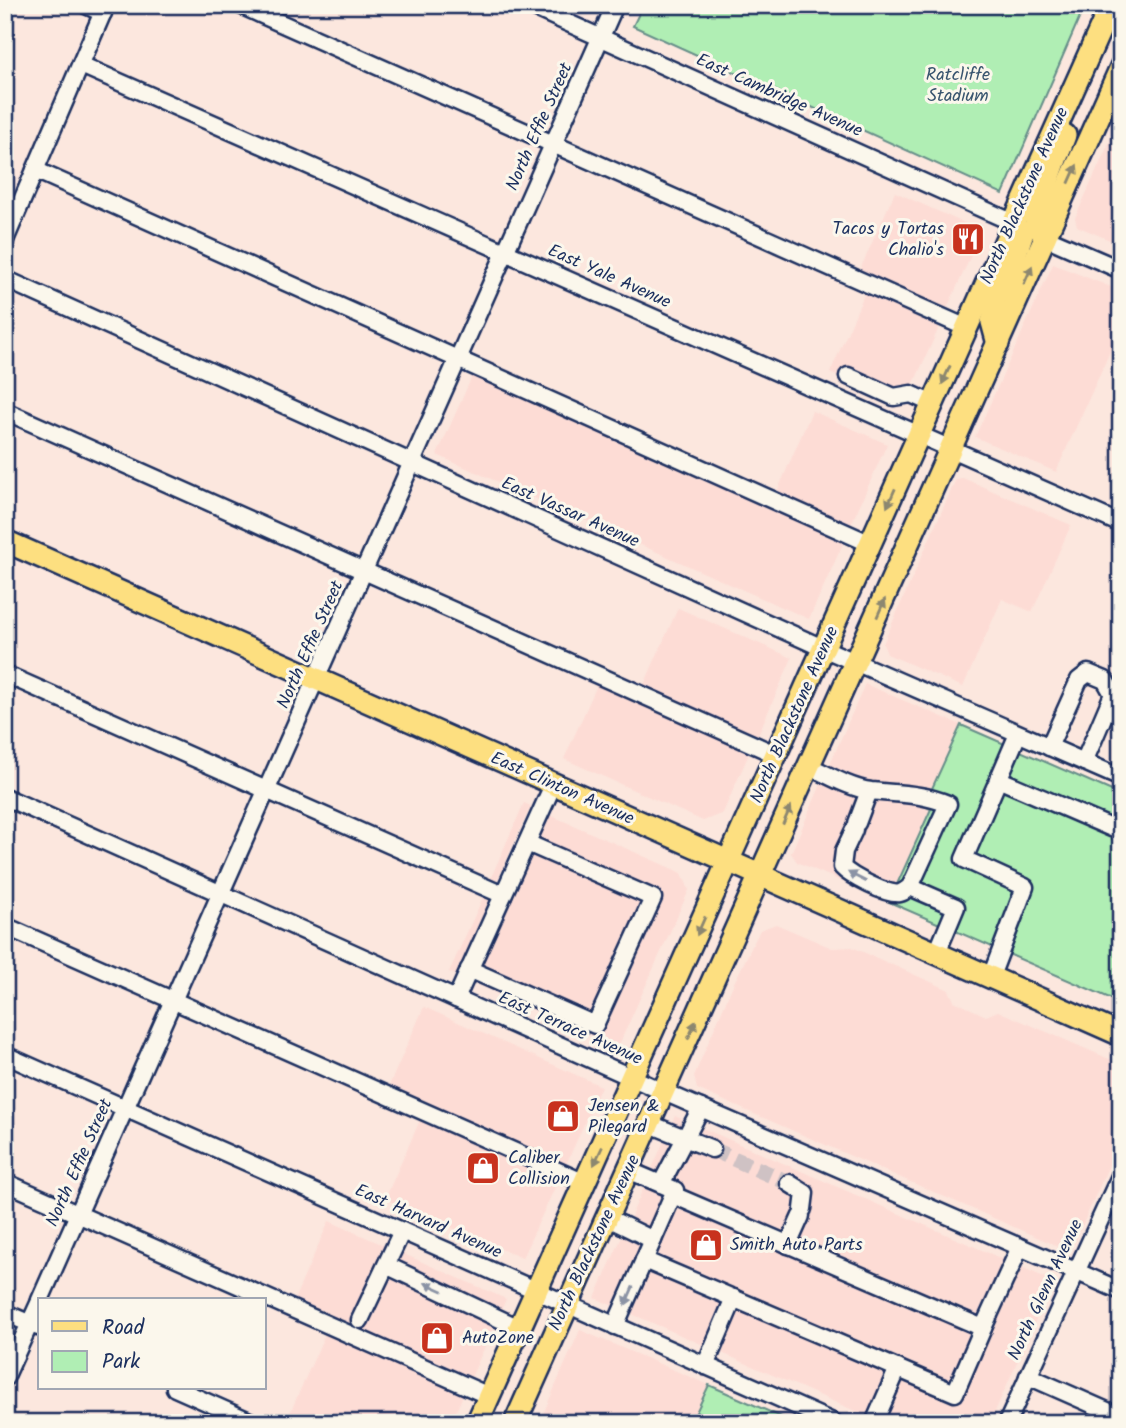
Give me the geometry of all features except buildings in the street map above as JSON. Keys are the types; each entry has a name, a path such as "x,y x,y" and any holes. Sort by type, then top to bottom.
{"main road":[{"name":"North Blackstone Avenue","path":"477,1423 1082,70 1114,8"},
{"name":"North Blackstone Avenue","path":"514,1423 1121,67"},
{"path":"1045,237 1036,224 1036,214 1060,155 1082,70"},
{"path":"998,344 992,322 1021,243 1020,228 1014,223"},
{"name":"East Clinton Avenue","path":"5,541 760,878 1121,1035"}],"street":[{"path":"5,240 105,9 86,5"},
{"path":"240,5 967,328"},
{"name":"East Cambridge Avenue","path":"527,5 1014,223"},
{"name":"North Effie Street","path":"41,1298 414,464 615,5"},
{"name":"East Yale Avenue","path":"81,65 1121,524"},
{"path":"35,170 871,544"},
{"path":"1045,237 1121,270"},
{"name":"East Vassar Avenue","path":"5,279 856,663 1121,778"},
{"path":"848,376 894,397 911,394 933,404"},
{"path":"5,411 777,755"},
{"path":"1049,747 1079,680 1088,673 1105,680 1113,694 1084,762"},
{"path":"5,674 503,895"},
{"path":"990,979 1025,887 964,859 1018,734"},
{"path":"809,766 869,791 930,796 947,804 910,887 899,893 890,892 848,874 842,867 841,861 869,791"},
{"path":"998,779 1121,832"},
{"path":"456,999 553,785"},
{"name":"East Terrace Avenue","path":"5,797 664,1092 1121,1291"},
{"path":"469,969 595,1025 653,898 527,843"},
{"path":"910,887 956,907 936,955"},
{"path":"5,926 585,1183"},
{"name":"East Harvard Avenue","path":"5,1055 835,1423"},
{"path":"615,1326 653,1240 685,1136 701,1108"},
{"path":"650,1124 712,1149"},
{"path":"628,1170 788,1245 983,1328"},
{"name":"North Glenn Avenue","path":"1007,1423 1121,1174"},
{"path":"5,1182 489,1396"},
{"path":"788,1245 802,1212 805,1193 789,1183"},
{"path":"606,1217 653,1240"},
{"path":"360,1320 388,1266 402,1231"},
{"path":"644,1260 955,1393 1020,1247"},
{"path":"388,1266 481,1307 519,1328"},
{"path":"705,1366 734,1298"},
{"path":"5,1313 35,1326"},
{"name":"North Effie Street","path":"5,1378 35,1326"},
{"path":"874,1423 898,1368"},
{"path":"1028,1376 1121,1417"},
{"path":"180,1390 254,1423"}],"shaded area":[{"path":"1121,117 1121,245 1077,226 1075,218"},
{"path":"895,192 975,228 979,238 945,313 858,274"},
{"path":"1053,264 1121,291 1121,327 1056,472 975,437"},
{"path":"866,290 941,323 904,405 830,373"},
{"path":"474,372 846,537 809,619 437,455"},
{"path":"812,411 887,444 850,527 776,494"},
{"path":"963,478 1071,525 1032,612 1002,599 963,687 887,654 883,644 956,479"},
{"path":"678,608 792,658 757,737 643,687"},
{"path":"865,684 961,725 925,805 931,809 889,902 797,862 791,853"},
{"path":"597,685 747,751 748,756 723,813 703,821 564,759"},
{"path":"524,803 531,806 498,879 489,882"},
{"path":"550,815 682,873 689,890 618,1047 449,972 485,893 510,904"},
{"path":"776,924 832,948 852,947 949,990 954,1001 986,1016 998,1011 1121,1064 1121,1138 1074,1244 1062,1248 697,1089 694,1076 732,987 760,930"},
{"path":"424,1007 601,1086 565,1167 388,1088"},
{"path":"675,1116 1053,1281 990,1423 883,1423 595,1298"},
{"path":"421,1118 559,1179 522,1258 385,1199"},
{"path":"329,1221 506,1299 470,1380 293,1302"},
{"path":"580,1330 709,1385 691,1423 539,1423"},
{"path":"326,1332 464,1393 451,1423 312,1423 290,1413"}],"green space":[{"name":"Ratcliffe Stadium","path":"643,5 1085,5 1003,194 633,26"},
{"path":"961,725 1121,795 1121,1003 889,902 931,809 924,806"},
{"path":"709,1385 795,1423 691,1423"}],"tunnel":[{"path":"712,1149 789,1183"}],"place":[{"name":"Tacos y Tortas Chalio's","path":"968,239"},
{"name":"Jensen & Pilegard","path":"563,1116"},
{"name":"Caliber Collision","path":"483,1168"},
{"name":"Smith Auto Parts","path":"706,1245"},
{"name":"AutoZone","path":"437,1338"}]}
